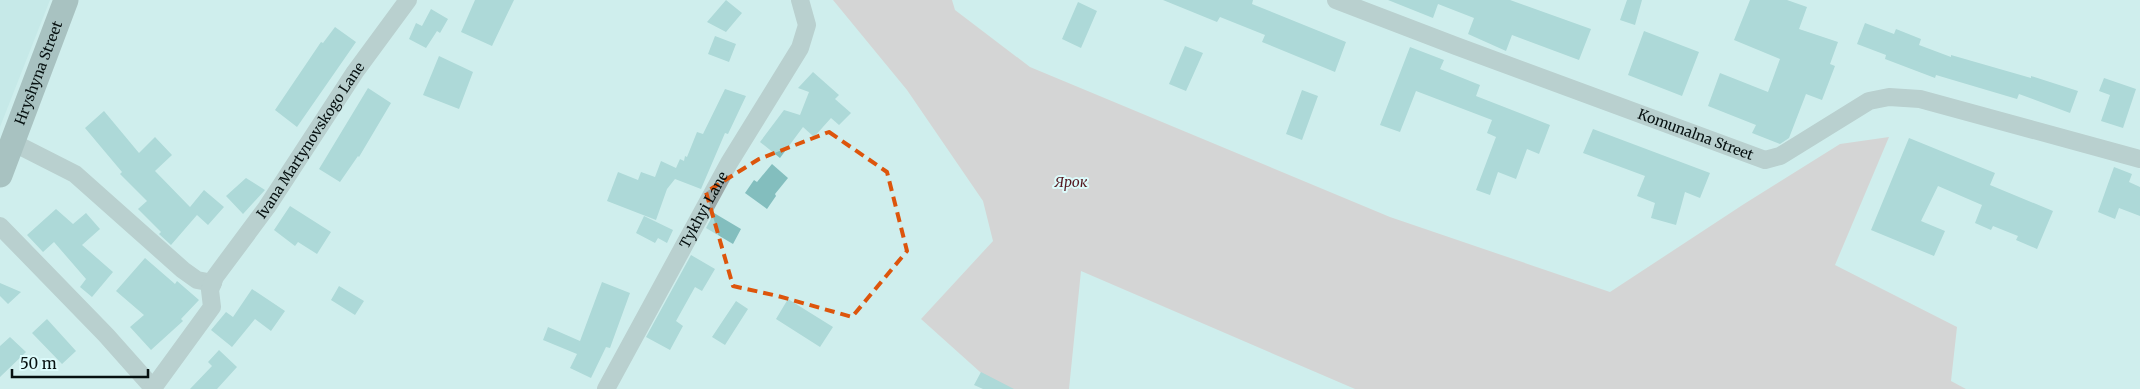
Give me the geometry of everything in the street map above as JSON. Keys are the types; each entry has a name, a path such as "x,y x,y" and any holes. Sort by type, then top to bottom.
{"street":[{"name":"Hryshyna Street","path":"0,175 66,0"},
{"name":"Ivana Martynovskogo Lane","path":"154,388 212,307 210,290 215,277 267,208 355,72 408,0"},
{"name":"Tykhyi Lane","path":"606,389 729,163 800,48 807,25 800,0"},
{"name":"Komunalna Street","path":"1336,0 1765,160 1780,156 1869,101 1889,97 1920,99 2140,159"},
{"path":"12,142 76,174 182,270 197,280 213,283"},
{"path":"0,226 106,335 154,388"}],"highlighted area":[{"path":"829,132 887,172 907,251 852,317 778,296 733,286 706,192 759,159"}],"shaded area":[{"path":"0,0 50,0 0,127"}],"green space":[{"name":"Ярок","path":"833,0 952,0 955,10 1030,67 1390,217 1610,292 1840,144 1889,137 1835,265 1957,327 1951,381 1966,389 1355,389 1081,271 1069,389 999,389 921,319 993,241 983,201 907,90"}],"building":[{"path":"475,0 514,0 492,46 461,32"},
{"path":"726,0 742,13 726,32 707,22"},
{"path":"1163,0 1253,0 1252,4 1346,42 1335,72 1262,42 1265,35 1220,17 1217,22"},
{"path":"1388,0 1510,0 1591,29 1579,60 1512,35 1506,51 1468,34 1474,18 1438,4 1433,18"},
{"path":"1627,0 1642,0 1635,25 1620,20"},
{"path":"1750,0 1787,0 1807,7 1799,29 1838,42 1830,64 1835,66 1822,100 1806,94 1789,138 1780,144 1752,133 1756,125 1708,106 1720,73 1768,92 1780,59 1734,40"},
{"path":"1078,2 1097,11 1081,48 1062,39"},
{"path":"431,9 448,19 440,33 437,31 426,48 409,39 416,23 422,26"},
{"path":"1865,23 1894,34 1896,29 1921,39 1919,45 1951,57 1951,55 2031,78 2031,76 2078,91 2070,113 2019,94 2017,99 1936,75 1935,78 1885,59 1886,55 1857,44"},
{"path":"335,27 356,42 297,127 275,110 321,42 323,43"},
{"path":"1644,31 1699,52 1682,96 1628,75"},
{"path":"715,36 736,44 729,62 708,54"},
{"path":"1185,46 1203,53 1186,91 1169,84"},
{"path":"1410,47 1444,60 1440,69 1480,85 1476,96 1550,125 1539,154 1527,149 1516,179 1498,172 1490,195 1476,190 1496,137 1487,133 1492,120 1416,91 1400,132 1380,125"},
{"path":"439,56 473,72 459,109 423,95"},
{"path":"813,72 839,95 835,99 851,113 839,125 831,118 814,137 803,127 780,158 760,142 784,110 800,115 809,92 798,88"},
{"path":"2104,78 2136,89 2123,128 2101,121 2110,95 2099,91"},
{"path":"368,88 391,103 359,157 340,182 319,169"},
{"path":"725,89 746,96 728,134 725,133 701,189 675,179 667,189 656,220 607,201 618,172 638,180 641,172 655,177 661,161 676,168 680,159 684,161 697,132 703,134"},
{"path":"1302,90 1318,96 1302,140 1286,134"},
{"path":"104,111 139,153 155,137 172,155 155,171 190,207 204,190 224,207 208,225 197,215 171,245 159,234 161,232 138,209 147,201 120,174 122,172 85,128"},
{"path":"1593,129 1710,173 1700,198 1685,192 1676,225 1651,218 1655,203 1637,196 1645,176 1583,153"},
{"path":"1909,138 1995,173 1990,185 2053,211 2037,249 2016,240 2018,236 1993,226 1991,230 1975,223 1982,205 1938,186 1921,221 1945,231 1934,256 1871,230"},
{"path":"772,164 788,178 775,194 776,196 767,209 745,193 754,180 757,182"},
{"path":"2114,167 2132,174 2129,182 2140,187 2140,216 2119,208 2115,219 2098,212"},
{"path":"246,178 265,190 243,214 226,196"},
{"path":"290,206 331,232 317,254 298,242 295,246 274,230"},
{"path":"56,209 73,224 86,213 100,229 82,245 113,272 92,297 80,287 86,279 54,242 43,252 27,235"},
{"path":"714,213 741,229 733,244 706,228"},
{"path":"644,216 673,230 667,243 658,238 655,243 636,233"},
{"path":"691,255 715,269 702,291 695,287 676,321 683,326 670,350 646,337"},
{"path":"145,258 175,284 177,281 199,300 181,319 183,321 151,350 130,327 144,315 116,291"},
{"path":"602,282 630,293 610,348 606,347 591,378 570,368 577,354 543,340 548,327 580,341"},
{"path":"0,283 21,292 8,304 0,296"},
{"path":"339,286 364,301 355,315 331,300"},
{"path":"252,289 285,311 271,331 255,319 232,347 211,330 226,312 233,317"},
{"path":"788,299 833,327 820,347 776,319"},
{"path":"736,301 748,309 725,345 712,337"},
{"path":"47,319 76,351 62,364 32,333"},
{"path":"10,337 26,352 0,377 0,346"},
{"path":"219,350 237,367 217,389 190,389 212,366 208,362"},
{"path":"981,372 1014,389 983,389 974,385"}]}
